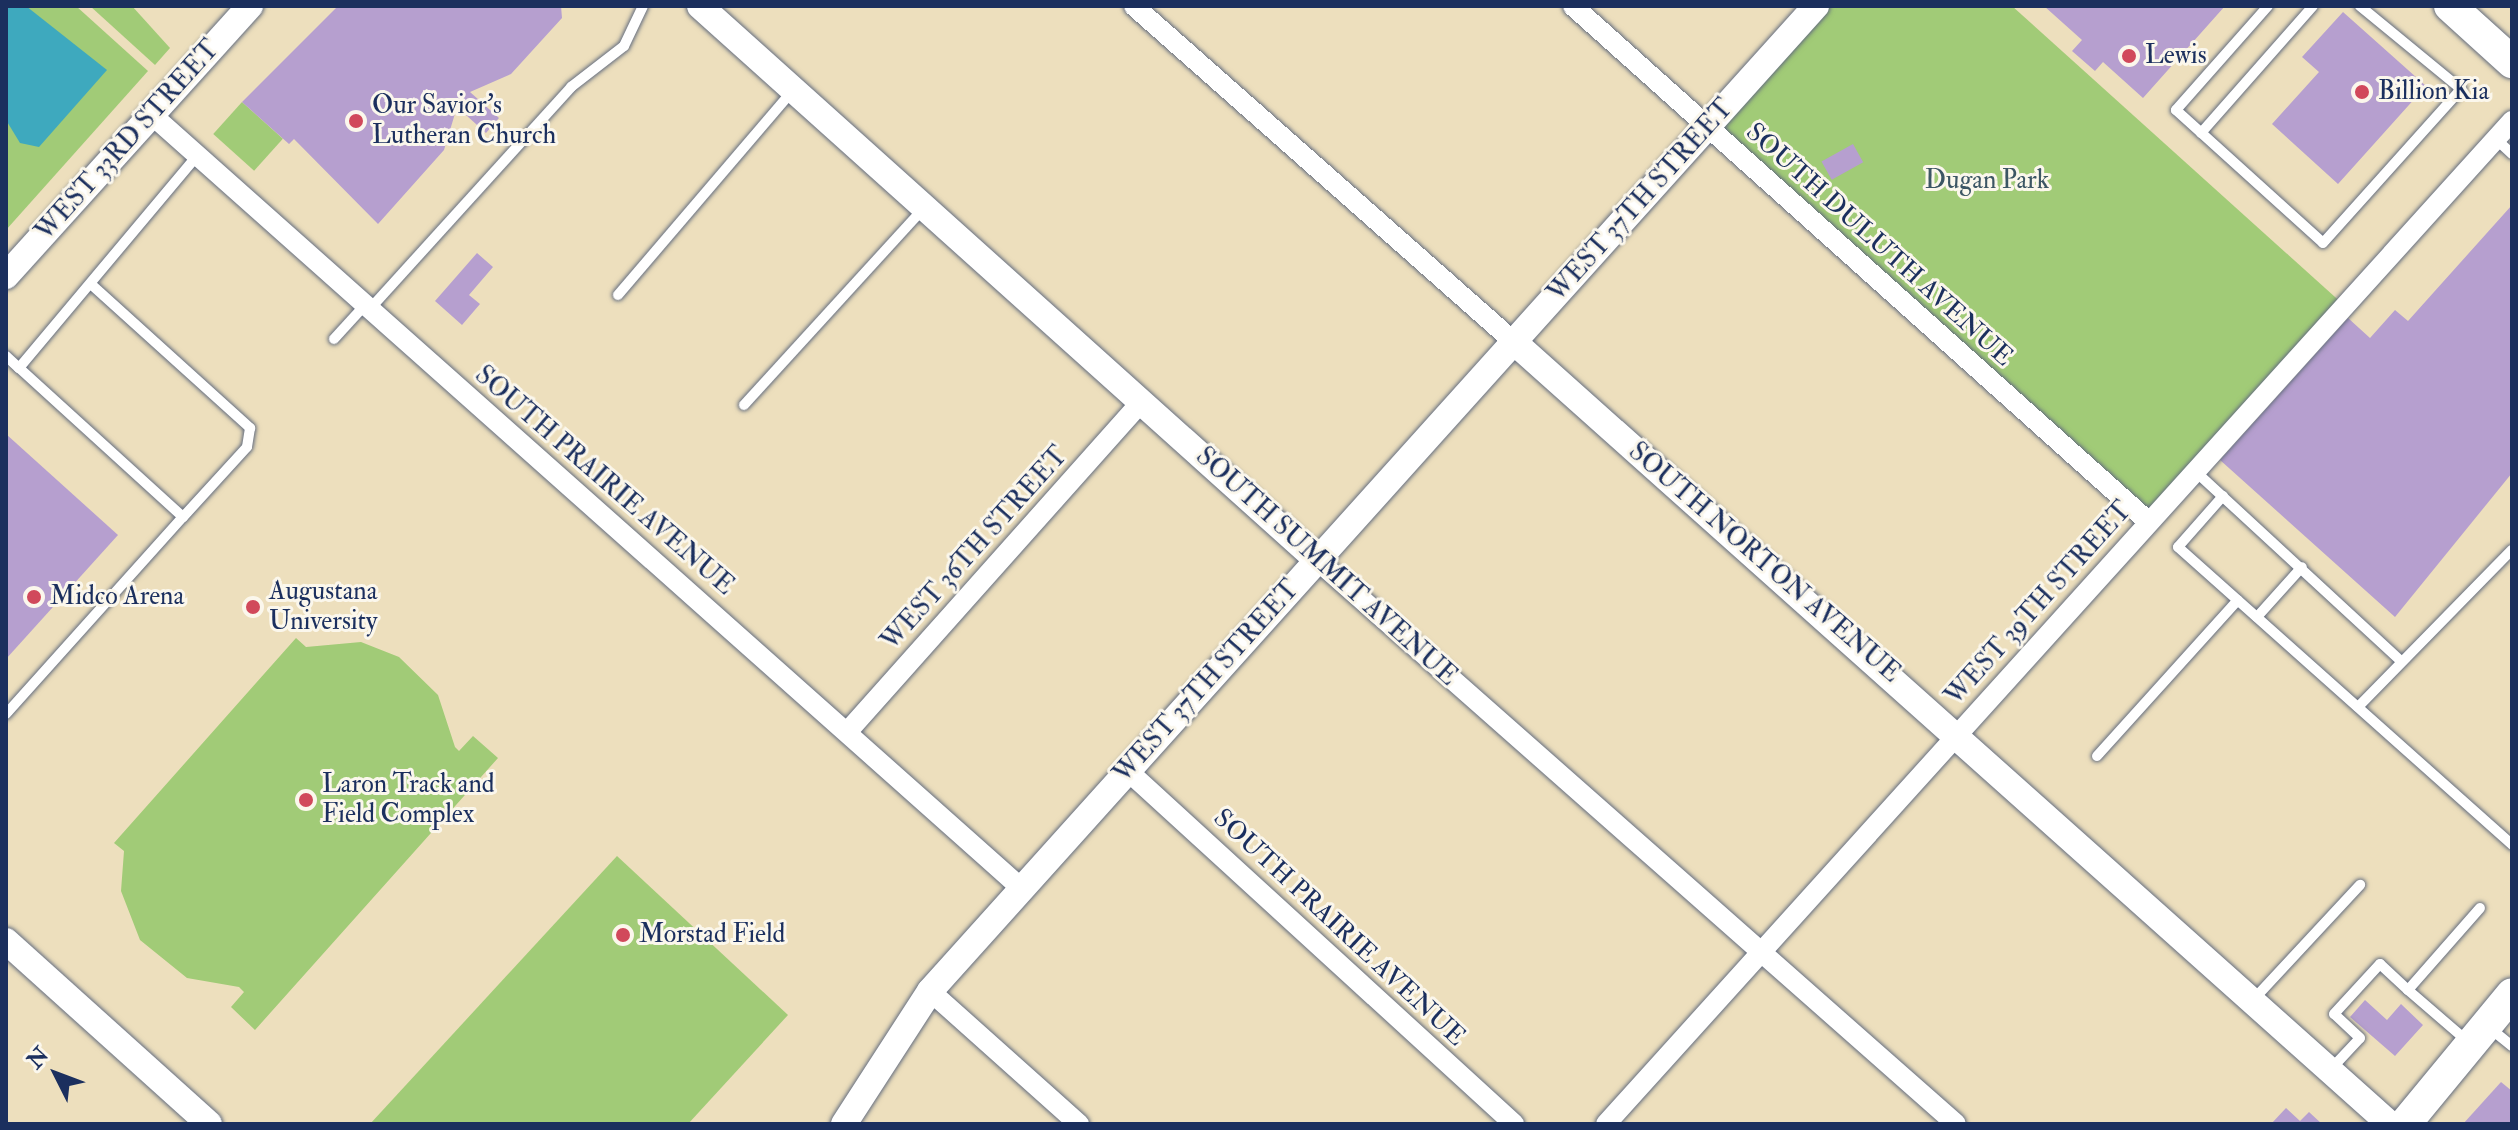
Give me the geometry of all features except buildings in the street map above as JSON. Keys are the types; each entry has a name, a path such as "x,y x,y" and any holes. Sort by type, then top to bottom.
{"main road":[{"path":"2450,6 2512,62"},
{"path":"2405,1124 2512,994"}],"street":[{"name":"WEST 33RD STREET","path":"10,265 250,6"},
{"name":"SOUTH SUMMIT AVENUE","path":"700,6 1317,560 1956,1124"},
{"name":"SOUTH NORTON AVENUE","path":"1134,6 1957,734 2390,1124"},
{"name":"SOUTH DULUTH AVENUE","path":"1573,6 2149,522"},
{"name":"WEST 37TH STREET","path":"844,1124 930,991 1816,6"},
{"name":"SOUTH PRAIRIE AVENUE","path":"152,115 367,308 849,730 1021,888"},
{"name":"WEST 39TH STREET","path":"1606,1124 2512,121"},
{"name":"WEST 36TH STREET","path":"849,730 1141,402"},
{"name":"SOUTH PRAIRIE AVENUE","path":"1128,771 1514,1124"},
{"path":"6,941 209,1124"},
{"path":"930,991 1079,1124"}],"lane":[{"path":"334,339 367,308 571,87 624,46 643,6"},
{"path":"2268,6 2176,110 2323,243 2461,89 2360,6"},
{"path":"2201,133 2313,6"},
{"path":"618,295 793,90"},
{"path":"2496,139 2512,154"},
{"path":"19,368 93,286 127,233 197,156"},
{"path":"744,405 924,208"},
{"path":"6,714 247,447 250,428 93,286"},
{"path":"6,356 183,517"},
{"path":"2195,471 2401,661"},
{"path":"2223,496 2178,547 2512,845"},
{"path":"2358,707 2512,550"},
{"path":"2257,617 2302,567"},
{"path":"2097,756 2238,600"},
{"path":"2253,1000 2360,885"},
{"path":"2408,990 2480,908"},
{"path":"2330,1070 2360,1038 2334,1014 2380,964 2408,990 2478,1035 2512,1046"}],"green space":[{"path":"6,6 76,6 148,71 6,230"},
{"path":"90,6 132,6 170,48 155,65"},
{"name":"Dugan Park","path":"1816,6 2012,6 2345,306 2149,522 1707,126"},
{"path":"242,102 283,139 254,171 213,134"},
{"name":"Laron Track and Field Complex","path":"296,638 306,647 361,642 399,657 438,695 455,747 459,751 473,736 498,758 255,1030 231,1007 244,992 239,987 187,978 140,940 121,891 124,851 114,843"},
{"name":"Morstad Field","path":"617,856 788,1015 688,1124 370,1124"}],"water":[{"path":"6,6 26,6 107,70 39,147 20,143 6,120"}],"place":[{"name":"Lewis","path":"2129,56"},
{"name":"Billion Kia","path":"2362,92"},
{"name":"Our Savior's Lutheran Church","path":"356,121"},
{"name":"Midco Arena","path":"34,597"},
{"name":"Augustana University","path":"253,607"},
{"name":"Laron Track and Field Complex","path":"306,800"},
{"name":"Morstad Field","path":"623,935"}]}
